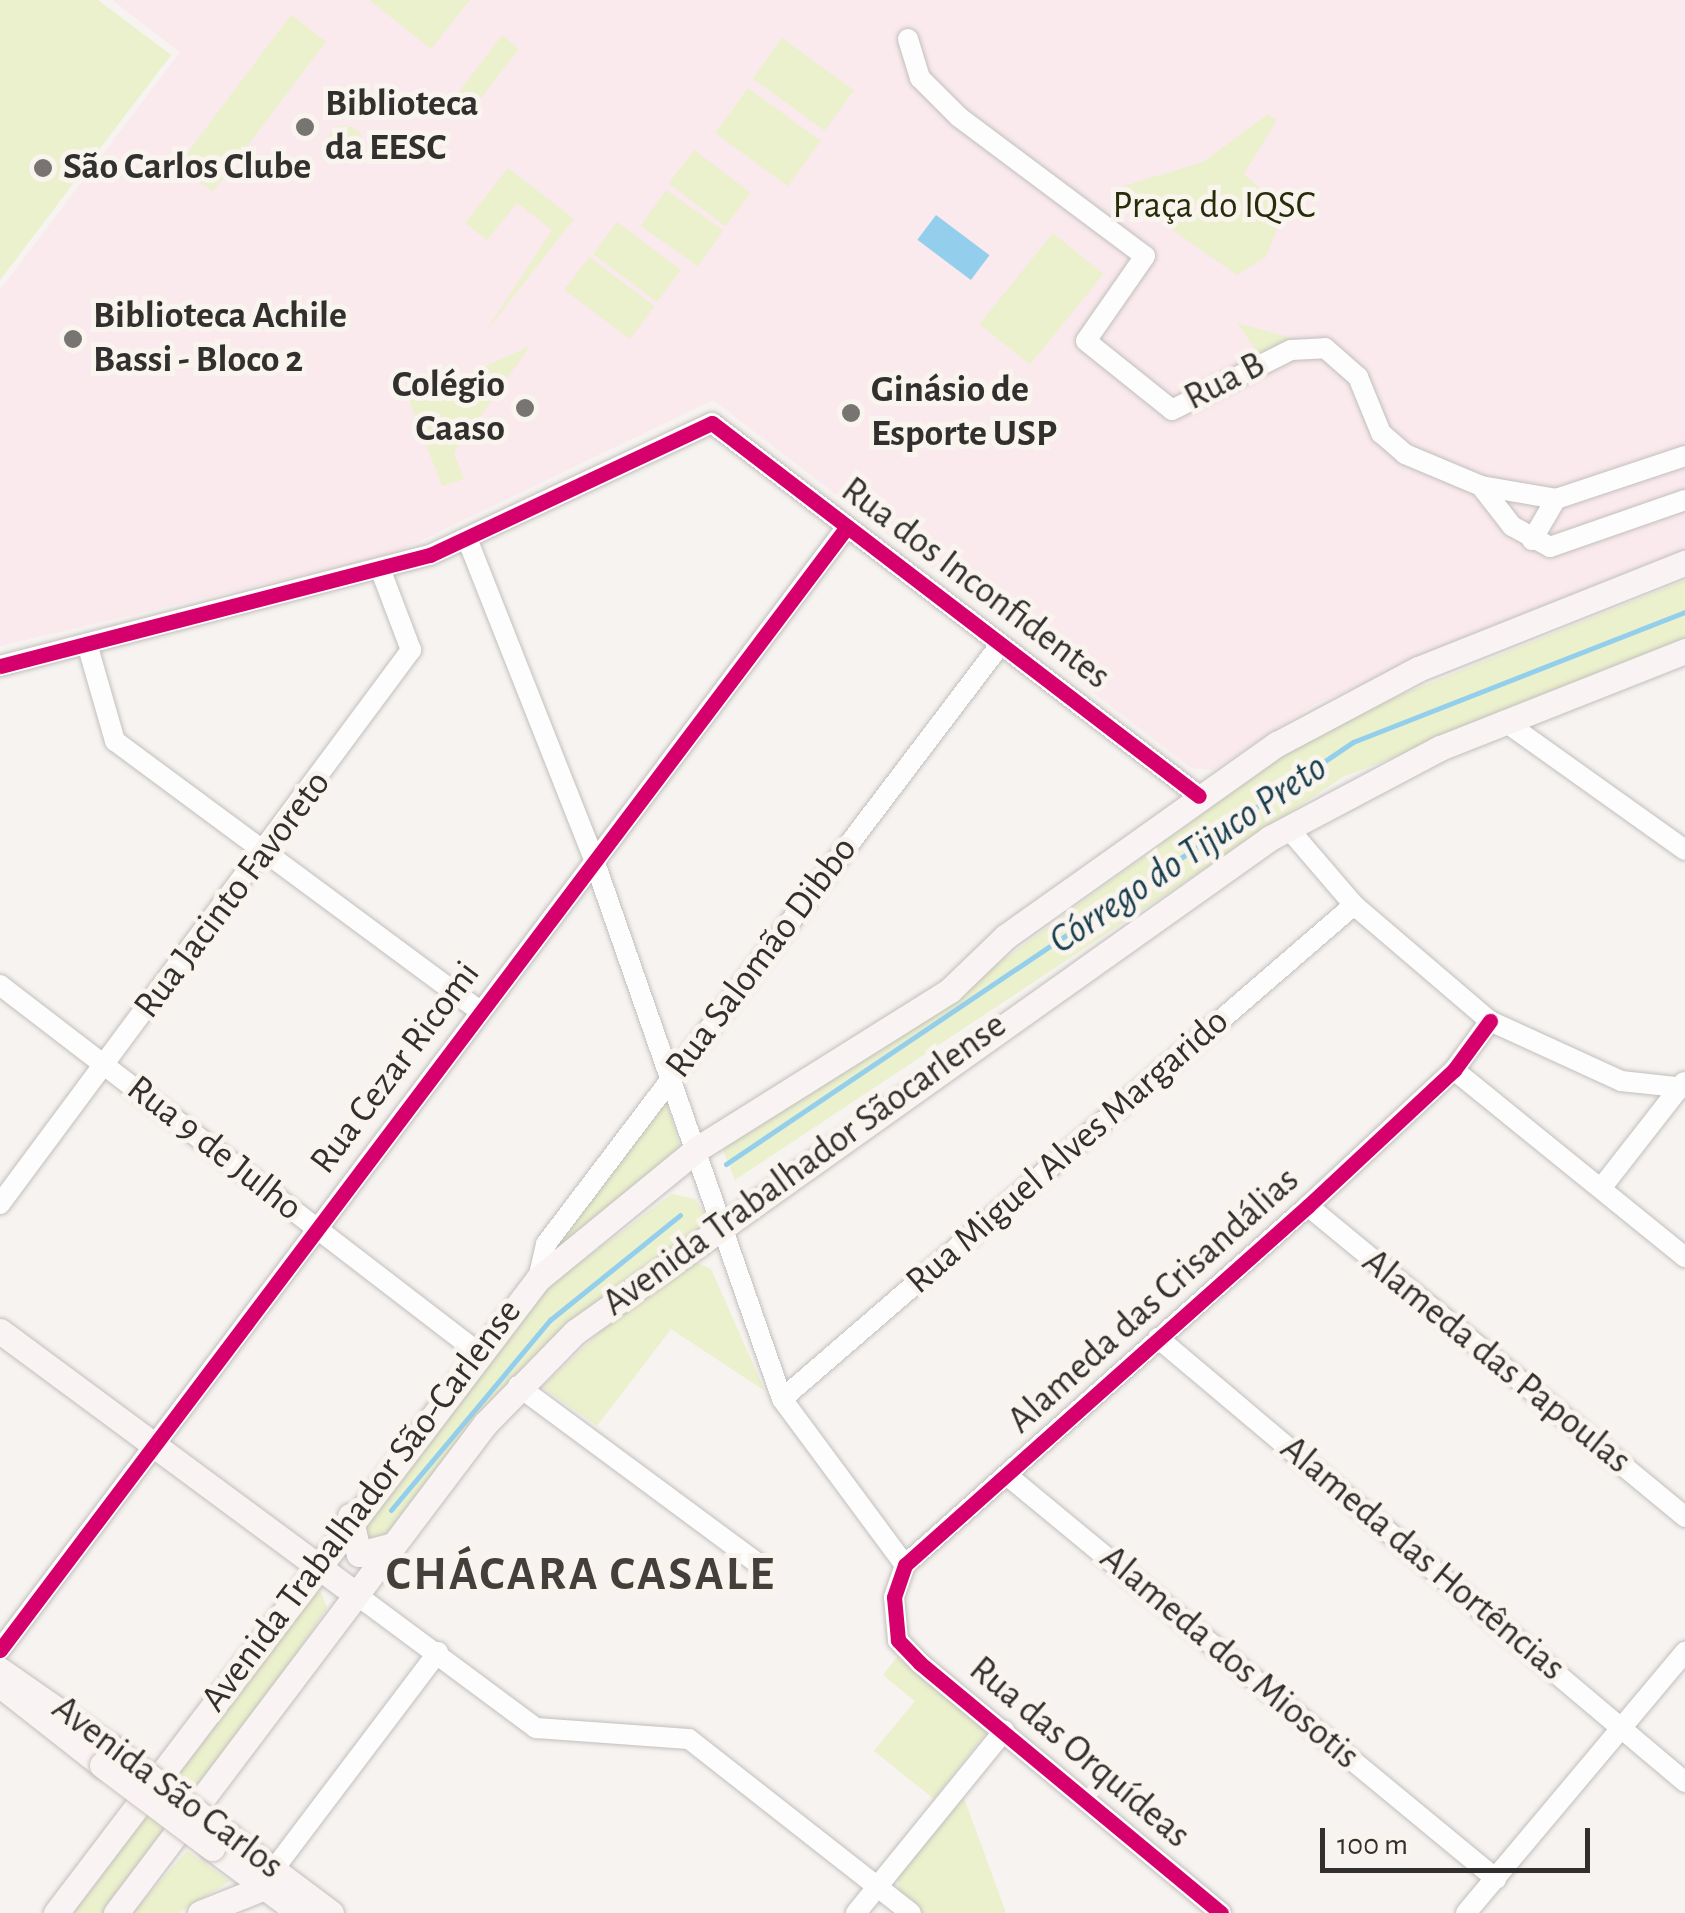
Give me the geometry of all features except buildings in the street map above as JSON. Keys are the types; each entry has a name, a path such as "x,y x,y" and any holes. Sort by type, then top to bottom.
{"main road":[{"name":"Avenida Trabalhador São-Carlense","path":"56,1913 475,1350 538,1279 698,1149 950,990 1005,936 1199,796 1338,705 1685,562"},
{"name":"Avenida Trabalhador Sãocarlense","path":"116,1913 354,1593 518,1386 718,1226 1288,828 1504,721 1685,651"},
{"path":"0,1331 354,1593"},
{"path":"350,1516 359,1554 392,1545"},
{"name":"Avenida São Carlos","path":"0,1670 219,1841 270,1878 331,1913"},
{"name":"Avenida São Carlos","path":"0,1684 107,1756"},
{"path":"200,1913 270,1878"},
{"name":"Avenida São Carlos","path":"270,1878 300,1913"}],"street":[{"name":"Rua B","path":"908,39 920,78 959,118 1145,256 1086,341 1168,407 1189,409 1290,350 1325,348 1358,377 1371,416 1393,444 1481,486 1556,499 1685,456"},
{"name":"Rua dos Inconfidentes","path":"468,542 712,423 1199,796"},
{"path":"1481,486 1532,540 1576,542 1685,500"},
{"path":"1532,540 1556,499"},
{"name":"Rua Cezar Ricomi","path":"0,1650 478,1010 847,527"},
{"path":"0,666 88,648 382,571 468,542 594,860 669,1080 698,1149 718,1226 782,1399 905,1566"},
{"name":"Rua Jacinto Favoreto","path":"0,1204 269,853 411,650 382,571"},
{"name":"Rua Salomão Dibbo","path":"538,1279 546,1244 1000,645"},
{"path":"88,648 115,741 478,1010"},
{"path":"1504,721 1685,850"},
{"path":"1288,828 1354,906 1490,1020 1554,1057 1683,1086 1602,1187"},
{"name":"Rua Miguel Alves Margarido","path":"782,1399 1354,906"},
{"name":"Rua 9 de Julho","path":"0,986 475,1350"},
{"name":"Alameda das Crisandálias","path":"905,1566 1308,1206 1454,1070 1490,1020"},
{"path":"1454,1070 1685,1257"},
{"name":"Alameda das Papoulas","path":"1308,1206 1685,1517"},
{"name":"Alameda das Hortências","path":"1158,1338 1685,1782"},
{"path":"518,1386 761,1566"},
{"name":"Alameda dos Miosotis","path":"1008,1476 1496,1878"},
{"name":"Rua das Orquídeas","path":"905,1566 894,1597 898,1640 1221,1913"},
{"path":"354,1593 536,1728 689,1739 911,1913"},
{"path":"240,1913 438,1652"},
{"path":"1466,1913 1685,1652"},
{"path":"856,1913 1004,1731"}],"shaded area":[{"path":"112,0 1685,0 1685,551 1315,704 1214,770 1191,768 713,400 395,553 0,646 0,290 180,52"}],"green space":[{"name":"São Carlos Clube","path":"0,0 98,0 171,55 0,280"},
{"path":"369,0 470,0 431,49"},
{"path":"291,15 326,41 213,192 178,165"},
{"path":"502,35 519,49 477,103 459,106 455,97"},
{"path":"782,38 854,90 825,131 753,78"},
{"path":"748,88 821,141 788,186 715,133"},
{"name":"Praça do IQSC","path":"1268,114 1277,120 1244,174 1285,209 1266,257 1237,275 1114,189 1203,162"},
{"path":"345,126 358,132 364,145 358,158 345,164 332,158 326,145 332,132"},
{"path":"694,150 751,193 725,226 669,184"},
{"path":"508,168 574,219 484,334 552,230 517,203 487,240 465,223"},
{"path":"666,190 723,230 698,266 641,226"},
{"path":"617,222 681,270 657,302 593,254"},
{"path":"1053,233 1104,274 1030,365 979,324"},
{"path":"589,257 654,306 630,339 564,290"},
{"path":"1237,323 1292,338 1260,356"},
{"path":"530,346 454,453 464,479 442,486 409,400"},
{"path":"1685,580 1685,644 1343,777 735,1180 721,1145 996,965 1321,727"},
{"path":"663,1089 682,1154 560,1246 558,1233"},
{"path":"672,1194 695,1199 709,1221 591,1307 383,1541 368,1542 362,1527 538,1294"},
{"path":"693,1261 711,1269 765,1391 671,1329 597,1426 542,1387 630,1303"},
{"path":"311,1592 321,1592 327,1608 267,1697 106,1913 74,1913"},
{"path":"897,1657 990,1728 934,1799 874,1751 915,1701 883,1675"},
{"path":"964,1798 1006,1913 921,1913 899,1897 898,1876"},
{"path":"187,1851 230,1881 179,1913 132,1913"}],"water":[{"path":"936,215 990,255 971,280 917,240"}],"waterway":[{"name":"Córrego do Tijuco Preto","path":"726,1164 1353,742 1685,612"},
{"name":"Córrego do Tijuco Preto","path":"391,1510 550,1320 680,1215"}],"cycle path":[{"path":"0,666 430,555 712,423 1199,796"},
{"path":"0,1650 847,527"},
{"path":"1221,1913 920,1663 898,1640 894,1597 905,1565 1308,1206 1454,1070 1490,1021"}],"place":[{"name":"Biblioteca da EESC","path":"305,127"},
{"name":"São Carlos Clube","path":"43,168"},
{"name":"Biblioteca Achile Bassi - Bloco 2","path":"73,339"},
{"name":"Colégio Caaso","path":"525,408"},
{"name":"Ginásio de Esporte USP","path":"851,413"}],"district":[{"name":"CHÁCARA CASALE","path":"581,1576"}]}
